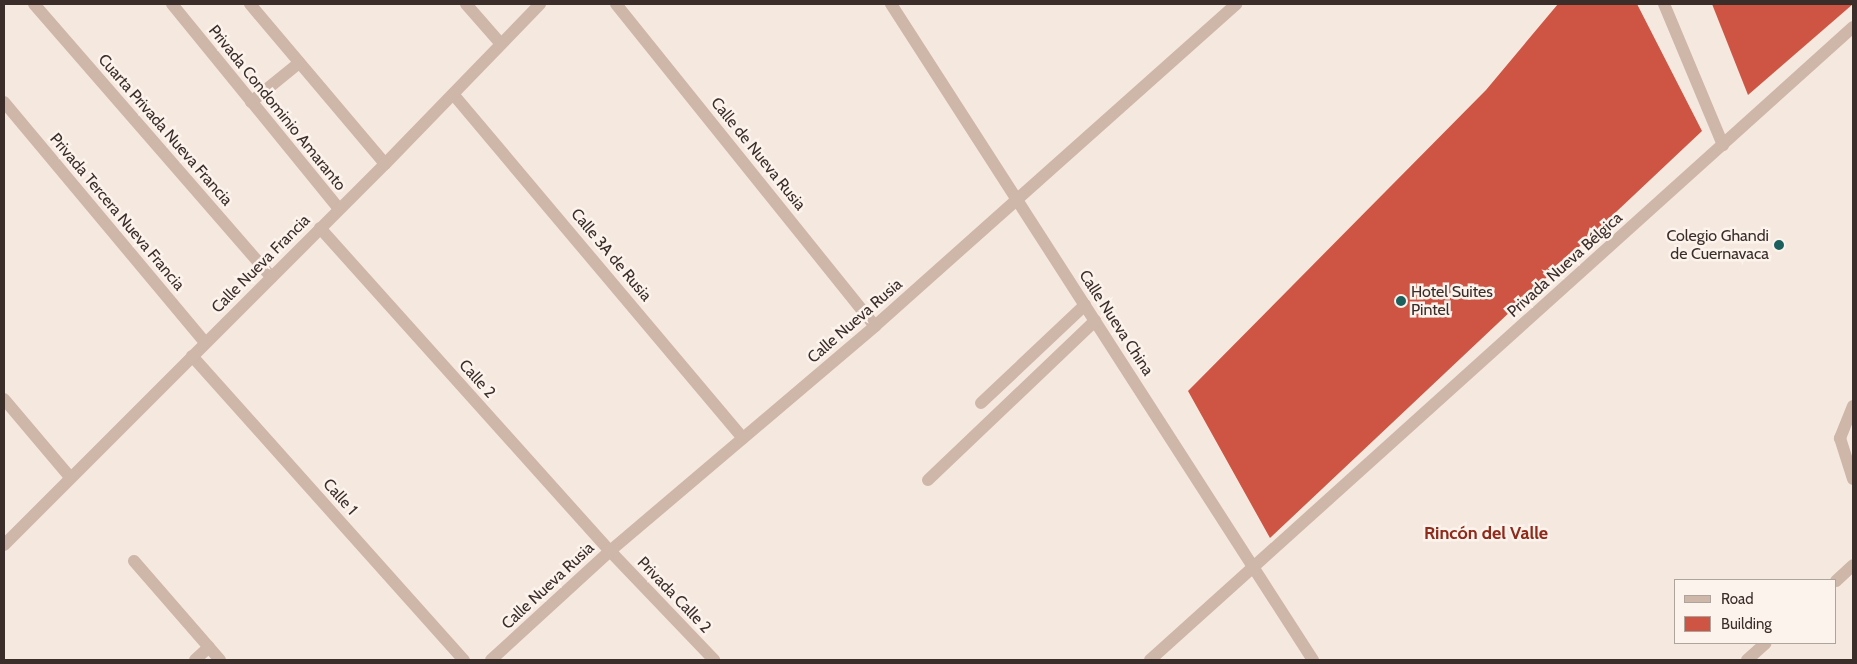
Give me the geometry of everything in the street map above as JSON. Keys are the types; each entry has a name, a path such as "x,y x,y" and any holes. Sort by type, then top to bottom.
{"street":[{"name":"Cuarta Privada Nueva Francia","path":"34,4 271,277"},
{"name":"Privada Condominio Amaranto","path":"172,4 339,209"},
{"path":"250,4 385,164"},
{"path":"466,4 501,44"},
{"name":"Calle Nueva Francia","path":"4,545 385,164 540,4"},
{"name":"Calle de Nueva Rusia","path":"616,4 875,326"},
{"name":"Calle Nueva China","path":"891,4 1313,660"},
{"name":"Calle Nueva Rusia","path":"491,660 610,551 875,326 1016,198 1238,4"},
{"path":"1664,4 1723,145"},
{"name":"Privada Nueva Bélgica","path":"1150,660 1853,27"},
{"path":"251,102 300,63"},
{"name":"Calle 3A de Rusia","path":"453,94 743,438"},
{"name":"Privada Tercera Nueva Francia","path":"4,102 205,342"},
{"name":"Calle 2","path":"320,228 610,551"},
{"path":"981,404 1084,305"},
{"path":"928,480 1095,321"},
{"name":"Calle 1","path":"192,356 464,660"},
{"path":"4,399 70,477"},
{"path":"1853,406 1840,438 1853,479"},
{"name":"Privada Calle 2","path":"610,551 714,660"},
{"path":"134,561 220,660"},
{"path":"1837,579 1853,565"},
{"path":"1747,660 1765,644"},
{"path":"195,660 208,647"}],"building":[{"name":"Hotel Suites Pintel","path":"1558,4 1637,4 1702,131 1270,538 1188,391 1486,90"},
{"path":"1712,4 1853,4 1748,95"}],"place":[{"name":"Colegio Ghandi de Cuernavaca","path":"1779,245"},
{"name":"Hotel Suites Pintel","path":"1401,301"}],"district":[{"name":"Rincón del Valle","path":"1486,533"}]}
